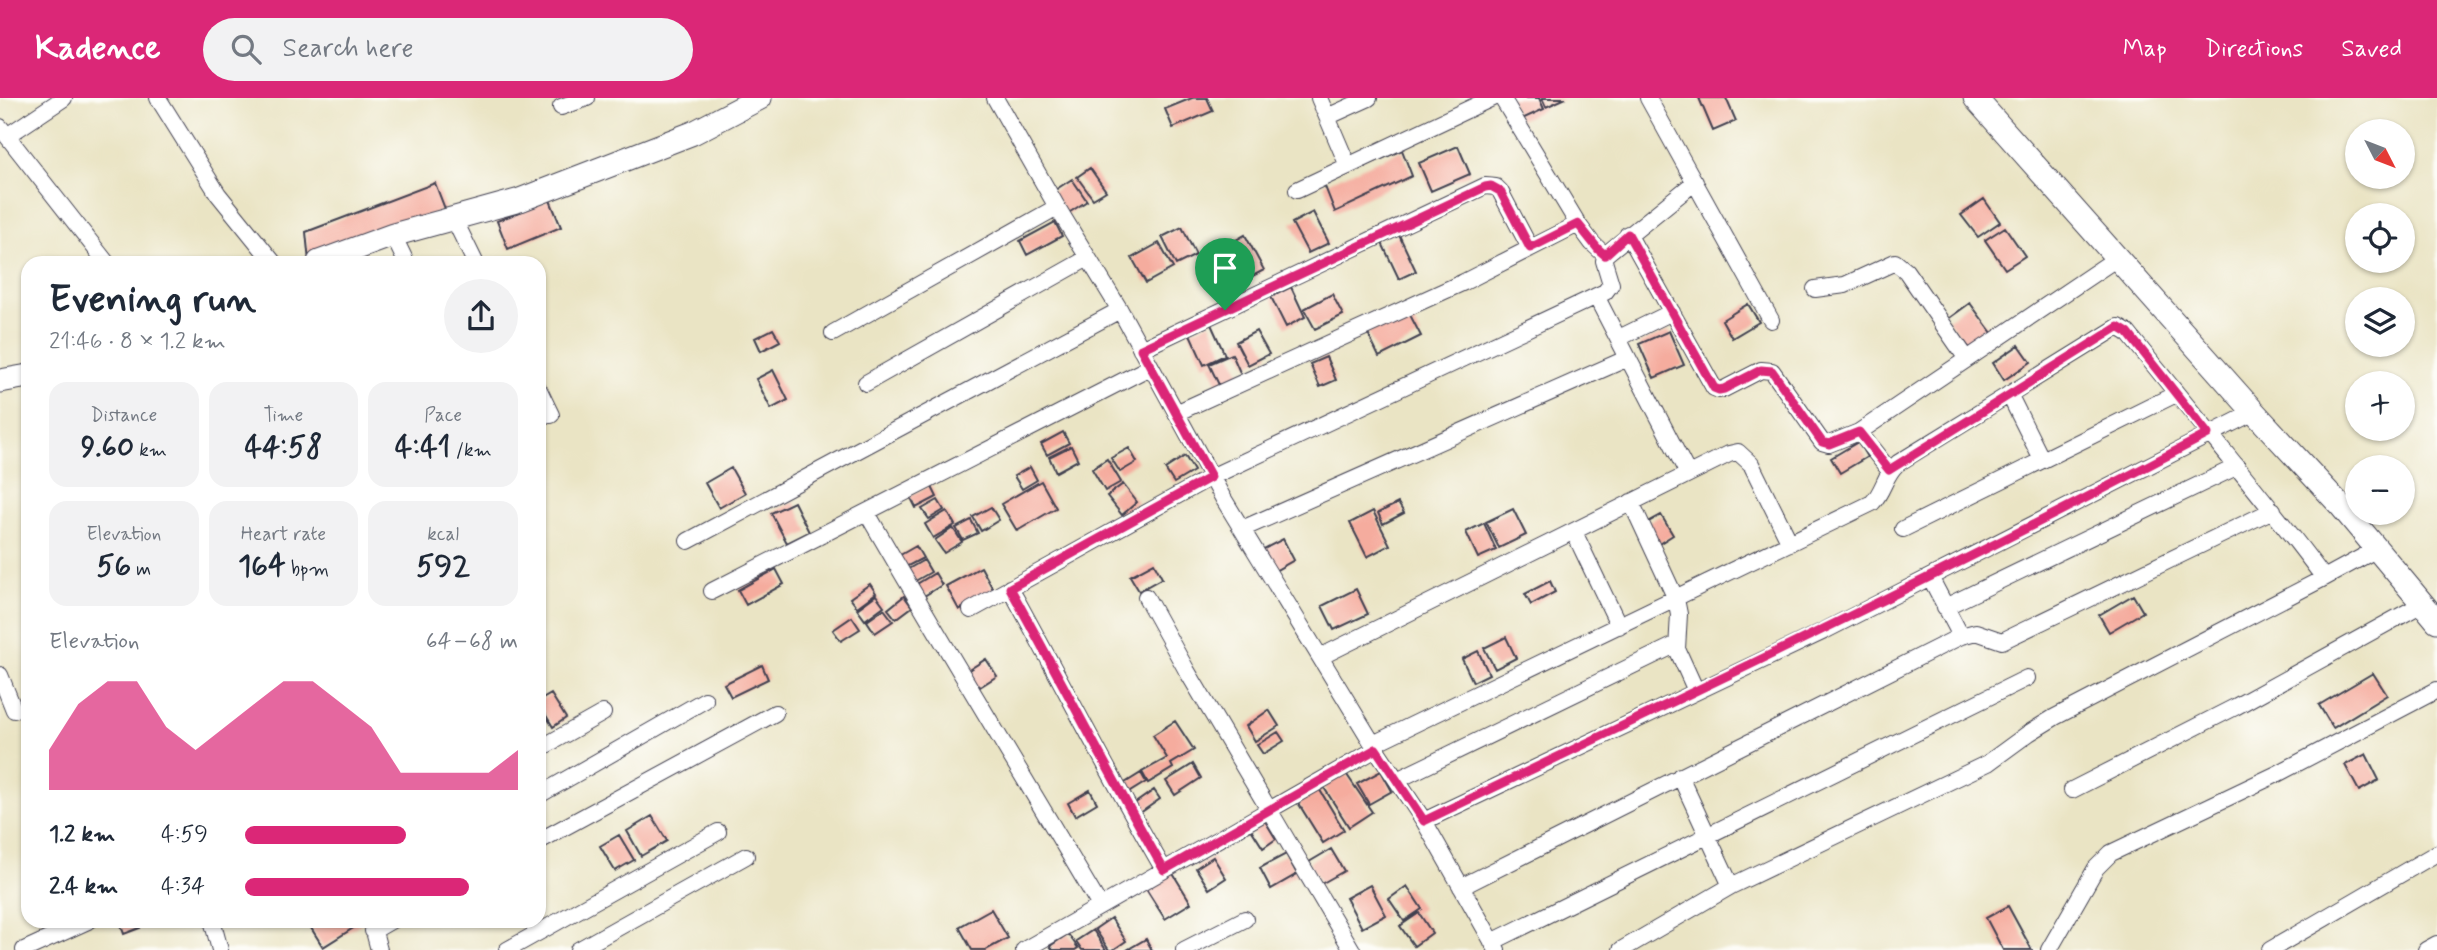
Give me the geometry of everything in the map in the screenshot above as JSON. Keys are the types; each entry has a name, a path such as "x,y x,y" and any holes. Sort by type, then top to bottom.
{"street":[{"path":"64,98 4,131 101,256"},
{"path":"158,98 218,194 268,256"},
{"path":"561,107 587,98"},
{"path":"335,256 393,235 520,200 693,133 760,98"},
{"path":"995,98 1120,310 1211,477 1375,746 1424,821 1494,946 2027,678"},
{"path":"1319,98 1348,166"},
{"path":"1327,117 1369,98"},
{"path":"1297,190 1492,98"},
{"path":"1502,98 1578,224 1605,255"},
{"path":"1648,98 1771,320"},
{"path":"1975,98 2341,506 2430,612 2072,790"},
{"path":"971,610 1211,477 1610,289 1605,255 1695,182"},
{"path":"1141,349 1485,187 1491,186 1500,191 1530,248"},
{"path":"833,333 1057,207"},
{"path":"454,219 472,256"},
{"path":"1176,412 1464,282 1578,224"},
{"path":"1628,234 1714,388 1724,389 1767,369 1777,376 1822,442 1829,444 1859,432 2117,258"},
{"path":"393,235 403,256"},
{"path":"866,383 1088,258"},
{"path":"1815,289 1845,285 1895,262 1906,271 1967,359"},
{"path":"1597,296 1688,474"},
{"path":"688,541 1120,310"},
{"path":"1619,338 1672,312"},
{"path":"1024,950 1046,945 1100,906 1375,746 1872,503 1879,496 1889,470 2118,327 2128,333 2208,434 2273,510 2324,578"},
{"path":"1242,529 1629,358"},
{"path":"712,590 1150,367"},
{"path":"2009,394 2042,460"},
{"path":"1903,529 2176,394"},
{"path":"546,405 551,415"},
{"path":"1424,821 1930,577 2254,412"},
{"path":"1859,432 1889,470"},
{"path":"1320,657 1729,454 1738,452 1751,464 1790,543"},
{"path":"1945,607 2236,467"},
{"path":"1631,502 1676,599 1679,614 1677,645 1696,691"},
{"path":"1461,887 1961,636 1976,632 1995,640 2009,639 2273,510"},
{"path":"867,513 957,671 1100,906"},
{"path":"1574,532 1619,626"},
{"path":"1621,950 1731,886 1987,763 2055,717 2377,548"},
{"path":"1930,577 1961,636"},
{"path":"1010,588 1066,688 1109,774 1164,870"},
{"path":"1146,597 1352,950"},
{"path":"1397,780 1677,645"},
{"path":"0,675 14,710"},
{"path":"2049,950 2096,868 2111,853 2275,775 2437,691"},
{"path":"546,791 705,700"},
{"path":"546,745 603,713"},
{"path":"546,837 775,713"},
{"path":"1680,776 1731,886"},
{"path":"507,950 718,832"},
{"path":"2270,950 2437,853"},
{"path":"578,950 746,856"},
{"path":"1184,950 1245,919"},
{"path":"24,950 72,928"},
{"path":"214,928 220,950"},
{"path":"373,928 379,950"},
{"path":"2426,950 2437,944"}],"building":[{"path":"1192,98 1207,98 1213,111 1173,128 1165,109"},
{"path":"1509,98 1539,98 1544,109 1520,120"},
{"path":"1542,98 1566,98 1546,107"},
{"path":"1699,98 1726,98 1736,121 1713,131"},
{"path":"1458,146 1470,174 1431,191 1419,163"},
{"path":"1402,150 1412,176 1335,212 1324,184"},
{"path":"1090,168 1106,191 1093,199 1077,177"},
{"path":"1072,179 1087,201 1067,214 1052,192"},
{"path":"435,183 445,209 324,256 308,256 306,232"},
{"path":"1984,199 2000,222 1978,237 1961,215"},
{"path":"550,200 561,227 508,249 497,221"},
{"path":"1313,212 1329,243 1308,253 1292,223"},
{"path":"1055,222 1062,236 1027,255 1020,241"},
{"path":"1182,227 1196,255 1176,265 1162,237"},
{"path":"2005,227 2025,256 2005,269 1985,240"},
{"path":"1245,235 1264,270 1249,278 1231,243"},
{"path":"1399,235 1416,271 1399,279 1382,243"},
{"path":"1159,243 1173,268 1146,283 1132,258"},
{"path":"1224,244 1245,280 1224,292 1204,255"},
{"path":"1291,287 1305,317 1286,327 1271,297"},
{"path":"1332,294 1343,315 1315,329 1304,309"},
{"path":"1970,303 1992,333 1970,349 1948,319"},
{"path":"1748,304 1759,322 1732,338 1722,320"},
{"path":"1408,311 1421,336 1379,357 1367,332"},
{"path":"1210,322 1225,355 1204,365 1189,332"},
{"path":"773,329 780,341 761,351 755,338"},
{"path":"1256,331 1269,354 1248,365 1236,342"},
{"path":"1669,331 1684,365 1654,378 1639,344"},
{"path":"2019,345 2031,362 2004,380 1993,363"},
{"path":"1232,354 1242,377 1220,387 1209,364"},
{"path":"1326,357 1336,380 1320,387 1310,364"},
{"path":"773,370 788,400 771,409 756,379"},
{"path":"1063,432 1069,443 1047,455 1041,444"},
{"path":"1858,442 1867,457 1840,473 1831,458"},
{"path":"1071,446 1078,460 1056,472 1049,457"},
{"path":"1129,448 1137,462 1120,472 1111,458"},
{"path":"1185,456 1194,471 1174,483 1165,469"},
{"path":"1107,459 1121,482 1105,491 1092,469"},
{"path":"1030,467 1037,480 1022,489 1014,476"},
{"path":"731,468 745,493 719,508 705,483"},
{"path":"1041,481 1056,508 1017,531 1001,504"},
{"path":"1123,484 1137,502 1122,515 1107,496"},
{"path":"931,485 937,497 916,508 910,496"},
{"path":"938,500 944,510 929,519 922,509"},
{"path":"794,502 809,532 787,543 771,513"},
{"path":"1398,503 1404,513 1383,524 1378,513"},
{"path":"991,507 999,520 981,531 973,517"},
{"path":"1513,509 1526,535 1499,548 1486,522"},
{"path":"947,511 955,525 933,538 925,524"},
{"path":"1373,511 1390,545 1367,557 1350,523"},
{"path":"1661,515 1673,535 1657,545 1645,524"},
{"path":"971,520 978,533 963,540 956,528"},
{"path":"1484,523 1496,550 1478,558 1466,532"},
{"path":"953,528 962,542 944,553 935,540"},
{"path":"1283,539 1294,560 1271,573 1260,551"},
{"path":"916,546 923,558 902,569 895,558"},
{"path":"924,560 931,572 910,584 903,572"},
{"path":"1154,563 1162,578 1139,591 1130,576"},
{"path":"981,567 994,591 959,610 946,586"},
{"path":"776,569 784,584 746,605 738,590"},
{"path":"935,573 942,585 919,599 912,587"},
{"path":"1550,581 1555,592 1531,605 1525,594"},
{"path":"870,584 876,593 857,607 850,598"},
{"path":"1356,589 1368,614 1334,630 1322,606"},
{"path":"876,595 884,606 865,620 857,609"},
{"path":"2133,595 2143,612 2109,632 2099,615"},
{"path":"904,596 912,607 896,619 888,609"},
{"path":"884,609 893,621 875,633 867,621"},
{"path":"852,617 860,629 841,641 833,630"},
{"path":"1506,637 1516,658 1495,669 1484,648"},
{"path":"1478,651 1489,674 1473,682 1462,659"},
{"path":"986,659 997,676 975,690 964,673"},
{"path":"762,665 768,679 731,697 724,684"},
{"path":"2373,673 2387,695 2333,728 2319,705"},
{"path":"551,694 566,718 553,727 546,716 546,697"},
{"path":"1269,710 1279,726 1255,741 1246,726"},
{"path":"1175,721 1194,750 1171,764 1173,768 1148,783 1142,772 1167,758 1153,735"},
{"path":"1278,732 1284,741 1263,754 1257,745"},
{"path":"2366,754 2379,780 2359,791 2345,765"},
{"path":"1193,764 1201,778 1175,795 1166,781"},
{"path":"1381,771 1392,791 1369,804 1357,784"},
{"path":"1345,772 1372,812 1349,827 1323,786"},
{"path":"1141,773 1146,782 1125,795 1120,786"},
{"path":"1318,787 1344,830 1323,843 1297,801"},
{"path":"1090,790 1097,803 1075,816 1068,803"},
{"path":"1154,790 1160,799 1140,813 1134,804"},
{"path":"652,816 667,841 641,856 627,831"},
{"path":"1265,821 1276,839 1263,848 1251,829"},
{"path":"619,835 634,860 615,871 600,846"},
{"path":"1331,849 1344,871 1321,884 1309,862"},
{"path":"1286,854 1297,874 1271,889 1260,868"},
{"path":"1213,857 1226,878 1209,889 1196,868"},
{"path":"1172,872 1191,903 1165,919 1146,889"},
{"path":"1370,885 1386,915 1362,928 1346,898"},
{"path":"1407,886 1422,909 1404,921 1389,899"},
{"path":"2008,906 2032,950 2003,950 1986,918"},
{"path":"991,909 1008,938 986,950 972,950 959,927"},
{"path":"1419,913 1432,933 1414,946 1400,926"},
{"path":"1111,918 1126,941 1109,950 1095,929"},
{"path":"122,928 140,928 124,934"},
{"path":"311,928 353,928 323,947"},
{"path":"1093,930 1106,950 1082,950 1076,941"},
{"path":"1068,934 1078,948 1053,950 1050,946"},
{"path":"1146,939 1152,950 1127,950"}],"route":[{"path":"1491,186 1500,191 1530,248 1578,224 1605,255 1628,234 1714,388 1724,389 1761,370 1772,371 1822,442 1829,444 1859,432 1889,470 2118,327 2128,333 2208,434 2108,488 1824,631 1424,821 1376,749 1164,870 1109,774 1066,688 1010,588 1211,477 1141,349 1225,310 1491,186"}]}
